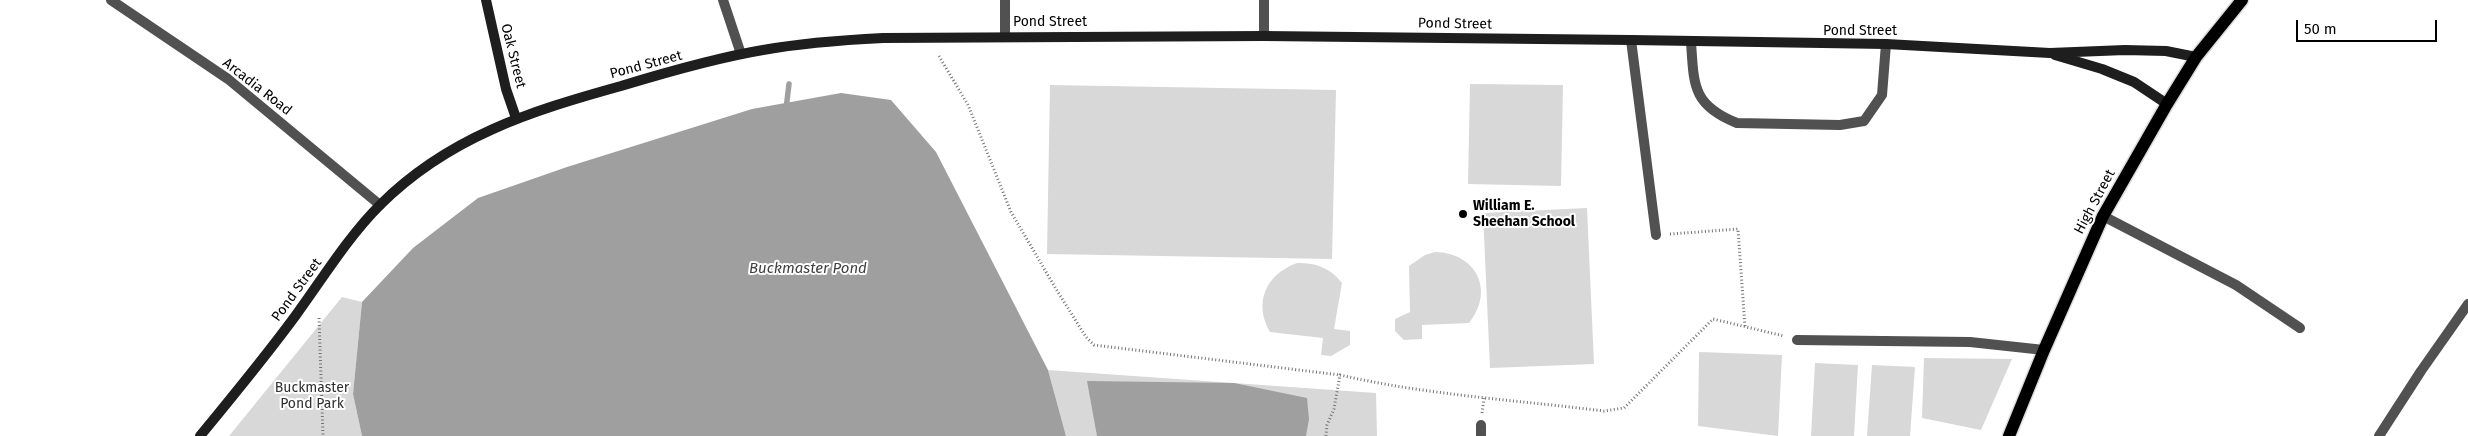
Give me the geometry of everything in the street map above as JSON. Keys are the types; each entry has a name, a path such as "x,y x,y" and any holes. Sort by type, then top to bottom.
{"main road":[{"name":"High Street","path":"2009,436 2102,216 2196,58 2242,0"}],"street":[{"name":"Arcadia Road","path":"111,0 228,80 380,205"},
{"name":"Oak Street","path":"486,0 506,88 516,118"},
{"path":"723,0 741,54"},
{"path":"1005,0 1005,36"},
{"path":"1264,0 1264,36"},
{"name":"Pond Street","path":"200,436 274,345 340,254 380,205 436,159 471,138 516,118 639,80 741,54 836,41 1005,36 1264,36 1886,44 2050,53 2118,50 2166,51 2196,58"},
{"path":"1631,40 1656,235"},
{"path":"1692,42 1694,80 1704,104 1721,116 1737,123 1840,126 1864,121 1882,95 1886,44"},
{"name":"Pond Street","path":"2050,53 2102,69 2134,82 2167,104"},
{"path":"2102,216 2236,285 2300,328"},
{"path":"2379,436 2420,371 2468,304"},
{"path":"1797,340 1970,342 2044,350"}],"path":[{"path":"939,56 968,105 1011,212 1066,305 1086,337 1094,345 1340,375 1386,385 1484,398 1604,411 1624,408 1713,319 1797,340"},
{"path":"1656,235 1738,228 1745,327"},
{"path":"319,318 323,436"},
{"path":"1326,436 1327,425 1334,409 1340,375"}],"green space":[{"path":"1470,84 1563,85 1561,186 1468,184"},
{"path":"1050,85 1336,90 1332,259 1047,254"},
{"path":"1587,208 1594,364 1490,368 1483,213"},
{"path":"1435,252 1450,254 1462,259 1471,266 1478,276 1481,287 1481,299 1477,311 1469,323 1422,325 1422,339 1404,340 1395,331 1395,319 1410,312 1409,266 1425,255"},
{"path":"1297,263 1322,267 1342,283 1334,329 1350,331 1350,345 1331,356 1321,355 1323,338 1270,332 1265,321 1263,300 1265,291 1277,274"},
{"name":"Buckmaster Pond Park","path":"342,297 362,302 353,394 362,436 229,436"},
{"path":"1699,352 1782,355 1778,436 1698,426"},
{"path":"1924,358 2012,359 1981,430 1922,418"},
{"path":"1815,363 1858,365 1854,436 1811,436"},
{"path":"1872,365 1915,367 1910,436 1867,436"},
{"path":"1048,370 1376,393 1377,436 1066,436"}],"water":[{"name":"Buckmaster Pond","path":"841,93 891,100 936,152 1048,370 1066,436 362,436 353,394 362,302 413,248 478,198 567,167 752,109"},
{"path":"1087,381 1234,383 1307,398 1309,419 1306,436 1097,436"}],"waterway":[{"path":"786,109 789,84"}],"place":[{"name":"William E. Sheehan School","path":"1463,214"}]}
